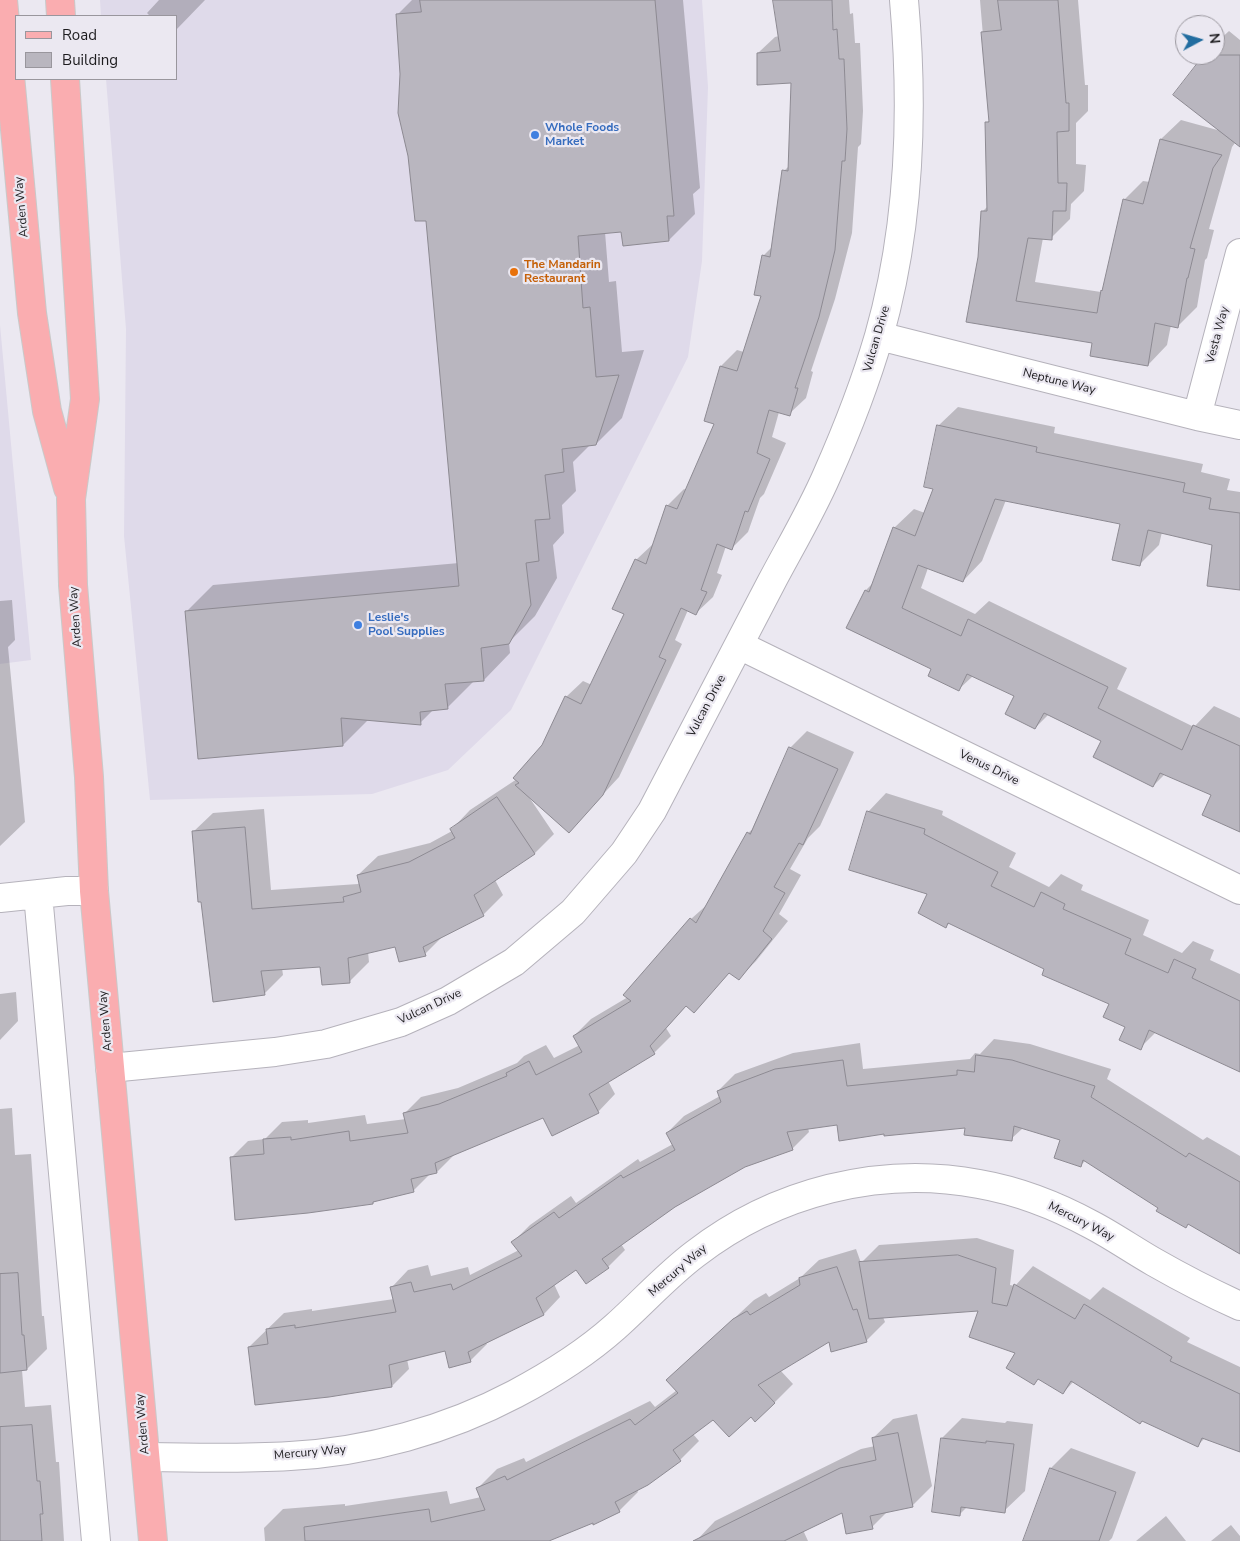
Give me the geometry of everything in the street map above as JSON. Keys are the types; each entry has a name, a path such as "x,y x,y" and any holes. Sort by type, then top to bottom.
{"main road":[{"name":"Arden Way","path":"3,0 32,314 47,411 70,499"},
{"path":"60,0 61,15"},
{"name":"Arden Way","path":"64,80 85,399 70,499 73,585 89,777 94,891 153,1541"}],"street":[{"name":"Vulcan Drive","path":"110,1068 275,1052 326,1044 401,1022 448,1002 514,962 573,912 624,853 652,811 739,646 826,477 861,394 890,292 900,234 909,144 909,53 904,0"},
{"name":"Vesta Way","path":"1197,416 1240,253"},
{"name":"Neptune Way","path":"879,336 1197,416 1240,425"},
{"name":"Venus Drive","path":"739,646 1240,890"},
{"path":"0,898 94,891"},
{"path":"38,894 96,1541"},
{"name":"Mercury Way","path":"146,1458 291,1456 349,1450 406,1437 462,1418 515,1394 565,1364 612,1330 694,1255 735,1226 780,1204 852,1183 926,1178 976,1183 1000,1188 1047,1203 1092,1225 1156,1264 1240,1306"}],"shaded area":[{"path":"100,0 702,0 708,87 702,261 688,357 511,710 448,770 372,794 150,800 124,536 126,329 106,80 178,80 178,15 101,15"},
{"path":"0,325 31,660 0,664"}],"building":[{"path":"420,0 655,0 674,216 667,216 669,241 623,246 621,232 578,236 583,308 590,307 596,377 619,375 596,445 562,449 564,472 545,475 550,519 535,520 539,561 526,563 531,605 509,644 481,648 484,681 445,684 448,709 420,712 421,725 341,718 343,746 198,759 185,611 459,586 426,221 415,221 408,156 398,113 400,74 396,14 421,12"},
{"path":"773,0 832,0 833,30 837,29 839,59 844,59 847,129 845,161 842,161 835,250 819,317 795,388 798,388 790,416 769,410 757,453 770,459 748,512 745,511 732,550 717,544 701,590 707,592 696,615 681,608 659,657 666,660 603,795 569,833 515,785 519,783 513,778 542,745 565,696 581,704 624,614 612,609 635,559 646,564 666,505 677,509 714,424 704,421 720,366 737,371 761,296 754,295 762,255 770,257 782,170 788,171 791,83 757,85 757,53 780,51"},
{"path":"998,0 1058,0 1066,103 1069,103 1069,131 1057,132 1058,183 1067,183 1066,211 1053,211 1052,240 1028,238 1016,301 1097,313 1123,199 1143,204 1160,139 1222,155 1213,168 1190,248 1195,249 1187,278 1178,328 1155,323 1148,366 1090,356 1092,343 966,322 978,257 981,211 987,211 985,122 989,122 981,32 1001,30"},
{"path":"1225,55 1240,55 1240,147 1173,95 1196,65 1225,65"},
{"path":"937,425 1037,447 1036,452 1185,483 1183,492 1211,498 1209,509 1240,513 1240,590 1207,586 1212,545 1148,530 1140,566 1112,560 1120,524 995,499 963,582 918,565 902,608 961,636 968,619 1108,687 1098,708 1182,750 1193,725 1240,746 1240,832 1202,815 1211,795 1160,773 1153,787 1093,757 1101,741 1044,713 1035,729 1005,714 1014,696 967,674 959,691 928,676 931,669 846,628 865,590 869,592 893,527 915,536 933,489 924,487"},
{"path":"789,747 838,769 803,845 799,843 774,887 785,893 763,931 772,939 739,980 729,973 694,1013 686,1006 650,1046 655,1054 589,1094 599,1113 552,1136 543,1118 435,1163 437,1173 411,1179 414,1192 373,1202 373,1204 235,1220 230,1157 264,1154 263,1139 291,1137 291,1140 349,1131 350,1141 408,1133 403,1113 439,1104 507,1076 506,1073 529,1061 536,1075 582,1052 573,1036 631,1001 623,995 690,918 696,923 747,832 750,834"},
{"path":"497,797 535,854 474,895 484,916 423,947 426,956 399,962 395,947 348,958 350,983 322,985 320,967 261,971 265,995 213,1002 201,902 198,902 192,831 245,827 252,909 344,902 343,897 361,892 357,875 409,862 455,838 450,829"},
{"path":"867,811 925,829 924,834 998,872 991,886 1034,907 1041,892 1065,904 1063,909 1131,939 1125,954 1168,973 1174,959 1196,969 1192,978 1240,1001 1240,1072 1149,1030 1141,1050 1119,1040 1125,1027 1103,1017 1109,1004 1042,975 1044,969 948,923 946,928 918,913 927,894 849,870"},
{"path":"976,1055 1012,1060 1095,1086 1091,1097 1186,1157 1189,1153 1240,1182 1240,1254 1188,1224 1186,1228 1156,1211 1158,1208 1083,1160 1081,1167 1054,1158 1060,1140 1014,1126 1012,1141 964,1135 965,1128 884,1136 884,1134 839,1141 837,1125 787,1132 793,1150 745,1167 675,1207 602,1259 609,1268 586,1284 576,1270 536,1298 544,1315 468,1352 471,1362 449,1368 445,1351 389,1365 392,1387 329,1397 255,1405 248,1347 268,1344 266,1329 295,1325 295,1328 396,1312 390,1287 411,1282 414,1292 451,1284 453,1290 522,1256 511,1242 554,1212 559,1218 621,1175 623,1178 675,1150 666,1133 721,1102 717,1091 775,1069 843,1060 847,1086 957,1075 957,1070 974,1072"},
{"path":"958,1255 996,1268 992,1303 1007,1306 1014,1284 1075,1319 1084,1304 1172,1357 1170,1361 1240,1394 1240,1452 1202,1438 1198,1447 1142,1421 1140,1424 1071,1381 1063,1394 1038,1379 1034,1385 1006,1368 1015,1353 969,1337 978,1311 869,1319 859,1262"},
{"path":"837,1267 853,1310 857,1309 867,1342 831,1352 829,1342 758,1385 775,1403 755,1422 751,1417 729,1437 713,1420 673,1450 681,1461 648,1485 615,1502 620,1512 593,1525 593,1523 549,1541 305,1541 304,1527 429,1509 431,1522 485,1510 476,1488 505,1476 507,1480 630,1419 635,1425 678,1393 666,1380 733,1319 747,1311 750,1315 800,1285 799,1278"},
{"path":"18,1273 22,1335 24,1335 27,1370 0,1373 0,1274"},
{"path":"32,1425 37,1481 40,1481 43,1514 40,1514 42,1541 0,1541 0,1427"},
{"path":"898,1433 913,1507 870,1516 873,1529 846,1534 842,1513 784,1541 693,1541 840,1468 876,1460 872,1438"},
{"path":"941,1438 1014,1444 1005,1513 961,1507 960,1516 932,1512"},
{"path":"1050,1468 1116,1492 1099,1541 1023,1541"}],"place":[{"name":"Whole Foods Market","path":"535,135"},
{"name":"The Mandarin Restaurant","path":"514,272"},
{"name":"Leslie's Pool Supplies","path":"358,625"}]}
